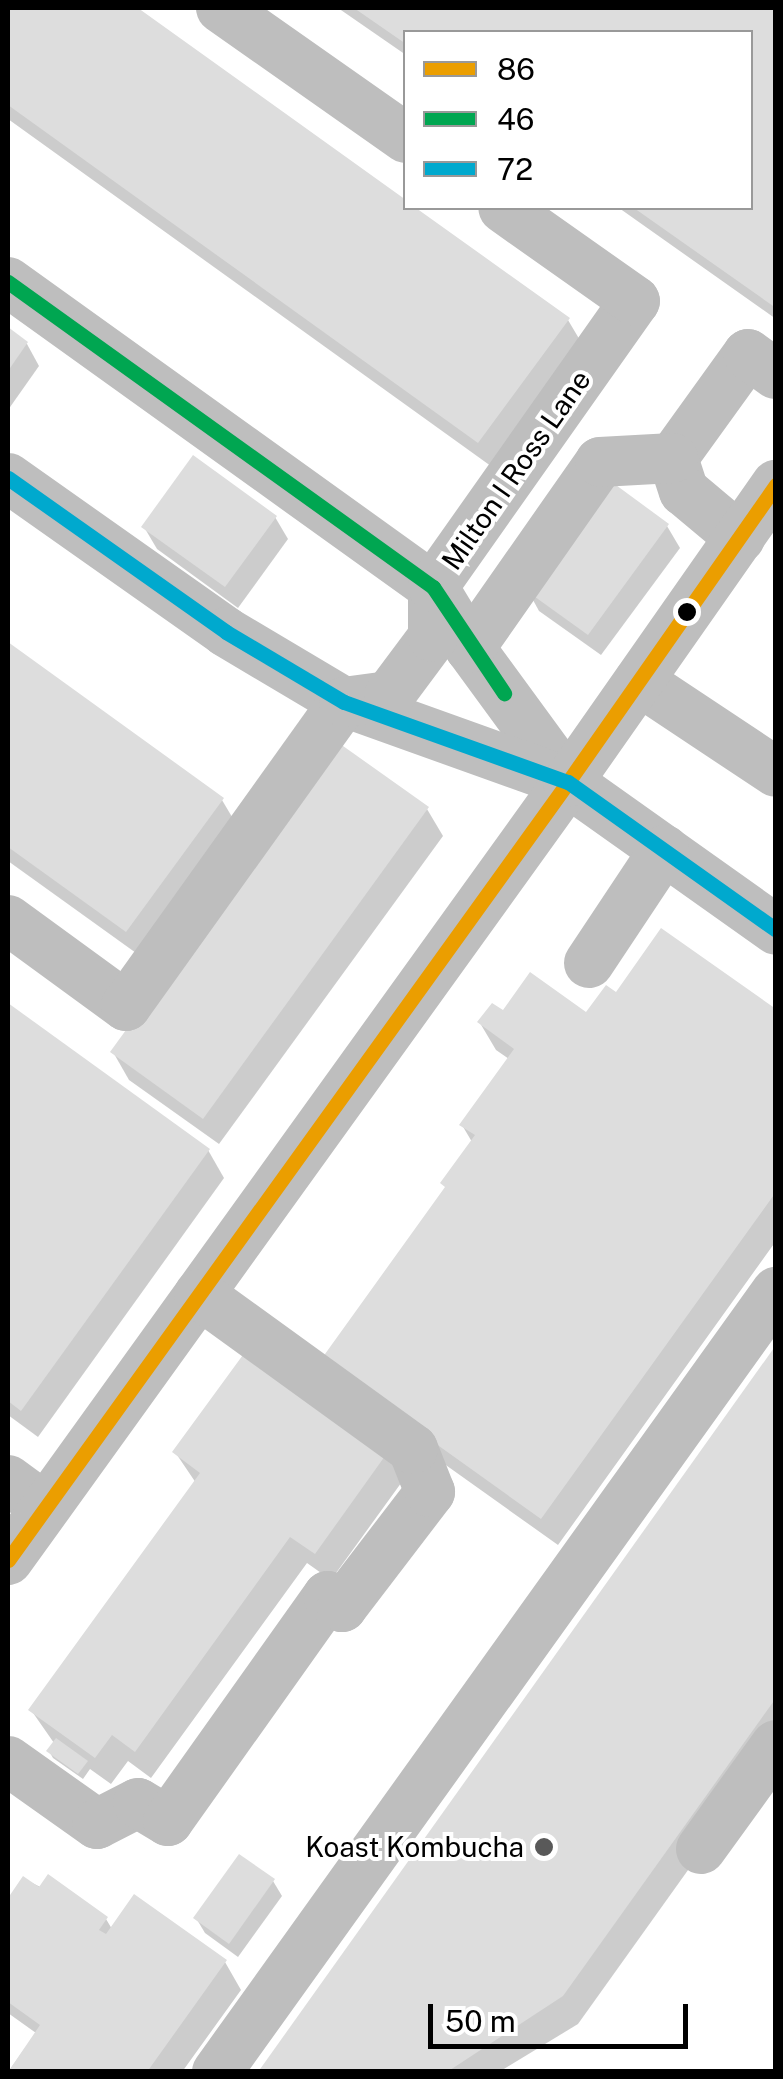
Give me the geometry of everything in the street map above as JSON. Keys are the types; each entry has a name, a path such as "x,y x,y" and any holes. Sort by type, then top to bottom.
{"street":[{"path":"221,8 403,136"},
{"name":"Milton I Ross Lane","path":"344,702 389,696 433,636 433,587 635,301 506,210"},
{"path":"8,282 433,587 470,648 568,782"},
{"path":"673,458 748,354 776,374"},
{"path":"470,648 600,462 673,458"},
{"path":"673,458 684,491 740,538"},
{"path":"8,478 226,632 344,702 568,782 776,930"},
{"path":"8,1560 26,1494 199,1294 776,486"},
{"path":"640,680 776,772"},
{"path":"8,920 126,1006 344,702"},
{"path":"590,963 664,850"},
{"path":"218,2072 776,1292"},
{"path":"8,1761 97,1824 138,1803 168,1822 328,1596 342,1607 430,1492 414,1450 199,1294"},
{"path":"776,1746 700,1849 776,1810"}],"building":[{"path":"8,8 138,8 403,198 403,210 419,210 570,318 478,443 8,105"},
{"path":"354,8 776,8 776,308 637,210 753,210 753,30 403,30 403,42"},
{"path":"8,327 28,342 8,371"},
{"path":"193,455 277,516 225,587 141,527"},
{"path":"605,477 669,524 588,635 524,589"},
{"path":"8,642 224,798 126,932 8,847"},
{"path":"336,741 429,807 203,1119 110,1052"},
{"path":"661,928 776,1009 776,1192 541,1519 320,1361 445,1187 440,1183 475,1135 459,1125 514,1049 477,1022 492,1003 503,1010 530,972 586,1012 606,985 616,992"},
{"path":"8,1003 210,1149 21,1411 8,1401"},
{"name":"Koast Kombucha","path":"776,1345 776,1698 563,1996 447,2072 258,2072"},
{"path":"248,1348 390,1449 315,1554 290,1537 135,1752 112,1735 95,1758 28,1710 200,1473 172,1452"},
{"path":"56,1738 88,1761 78,1774 46,1751"},
{"path":"239,1854 275,1879 229,1944 193,1918"},
{"path":"48,1874 108,1917 99,1930 106,1934 134,1894 227,1960 147,2072 8,2072 40,2025 8,2002 8,1898 23,1876 39,1887"}],"transit line":[{"name":"46","path":"8,282 433,587 504,693"},
{"name":"72","path":"8,478 226,632 344,702 568,782 776,930"},
{"name":"86","path":"8,1560 568,782 776,485"}],"place":[{"name":"Koast Kombucha","path":"544,1847"}]}
